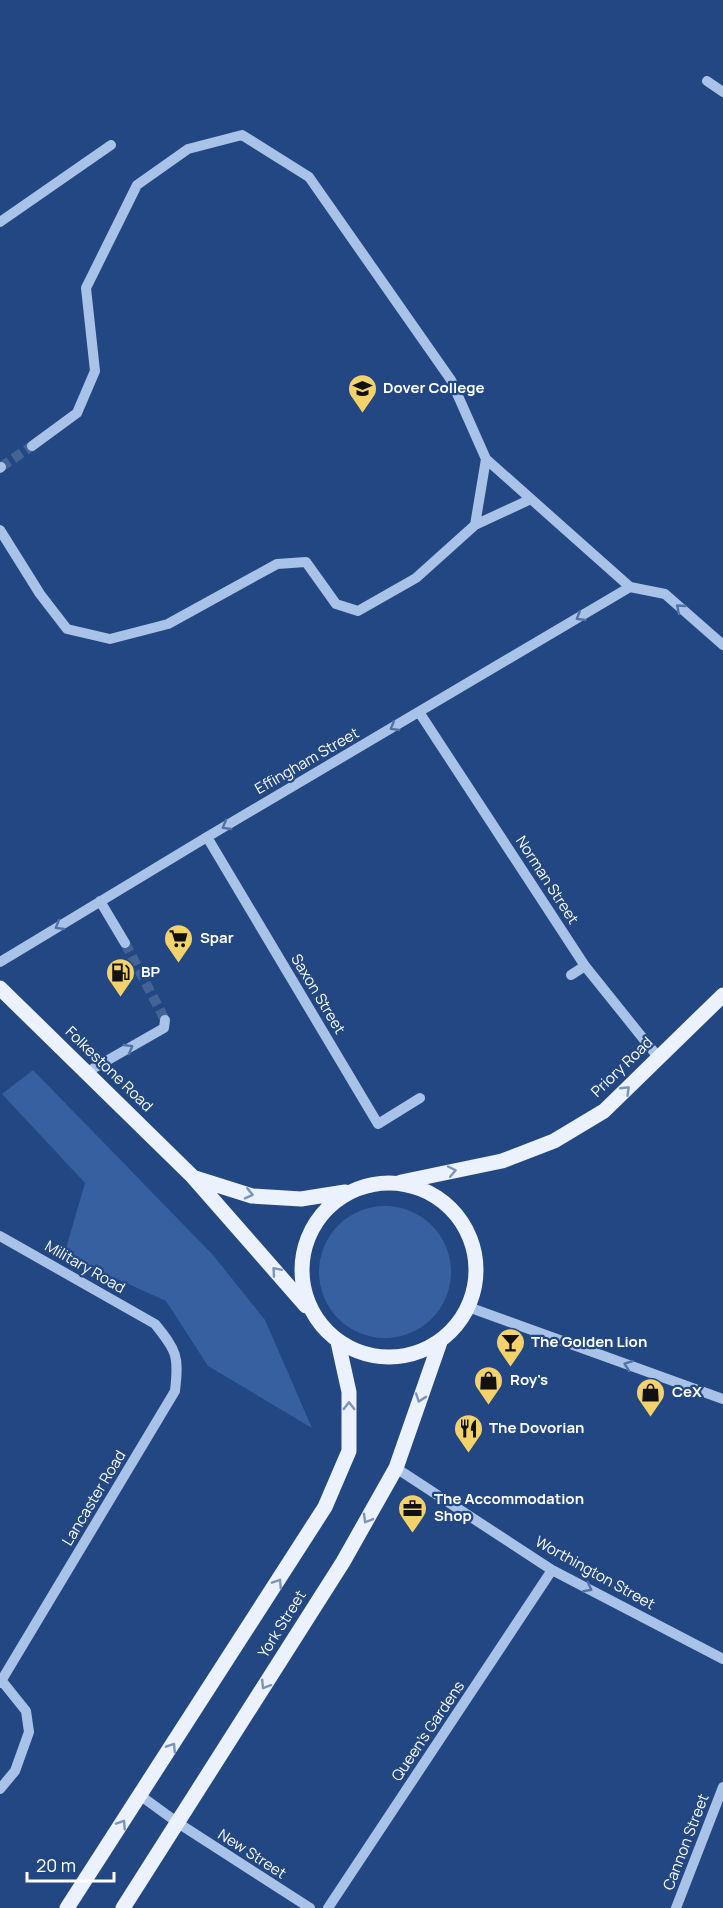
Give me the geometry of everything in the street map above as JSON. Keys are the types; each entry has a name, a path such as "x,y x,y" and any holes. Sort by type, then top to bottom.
{"main road":[{"name":"Folkestone Road","path":"0,988 193,1177 314,1316"},
{"name":"Priory Road","path":"395,1183 502,1161 554,1141 604,1111 723,995"},
{"name":"Folkestone Road","path":"193,1177 252,1196 301,1199 354,1190"},
{"path":"395,1183 418,1187 439,1198 456,1214 469,1234 476,1256 477,1280 471,1308 453,1331 440,1342 403,1357 380,1358 358,1352 338,1342 324,1330 314,1316 304,1293 301,1268 305,1244 316,1222 333,1203 354,1190 374,1184 395,1183"},
{"name":"York Street","path":"67,1908 319,1516 349,1451 349,1392 338,1342"},
{"name":"York Street","path":"123,1908 343,1562 396,1468 440,1342"}],"street":[{"path":"707,81 723,92"},
{"path":"32,446 77,413 95,371 86,288 137,185 188,149 242,135 309,177 451,380 486,459 630,587 664,594 723,645"},
{"path":"0,222 111,145"},
{"path":"475,525 486,459"},
{"path":"0,530 40,594 67,629 110,639 168,624 278,564 306,562 336,603 358,611 416,578 475,525 531,499"},
{"name":"Effingham Street","path":"0,962 630,587"},
{"name":"Norman Street","path":"418,712 585,966 658,1058"},
{"name":"Saxon Street","path":"207,837 378,1124 420,1098"},
{"path":"100,901 125,943"},
{"path":"571,975 585,966"},
{"path":"87,1072 164,1029 165,1020"},
{"name":"Military Road","path":"0,1236 155,1324"},
{"path":"471,1308 723,1399"},
{"name":"Lancaster Road","path":"1,1682 175,1390 178,1364 170,1342 155,1324"},
{"name":"Worthington Street","path":"396,1468 552,1570 723,1659"},
{"name":"Queen's Gardens","path":"328,1908 552,1570"},
{"path":"0,1789 15,1771 29,1732 26,1712 1,1682"},
{"name":"Cannon Street","path":"676,1908 723,1787"},
{"name":"New Street","path":"141,1796 178,1823 310,1908"}],"shaded area":[{"path":"33,1070 213,1255 265,1320 312,1428 208,1366 166,1301 64,1255 85,1183 2,1094"},
{"path":"385,1206 410,1211 432,1225 446,1247 451,1272 446,1297 432,1319 410,1333 385,1338 360,1333 338,1319 324,1297 319,1272 324,1247 338,1225 360,1211"}],"tunnel":[{"path":"1,467 32,446"},
{"path":"125,943 165,1020"}],"place":[{"name":"Dover College","path":"362,414"},
{"name":"Spar","path":"179,964"},
{"name":"BP","path":"120,998"},
{"name":"The Golden Lion","path":"510,1368"},
{"name":"Roy's","path":"489,1406"},
{"name":"CeX","path":"651,1418"},
{"name":"The Dovorian","path":"468,1454"},
{"name":"The Accommodation Shop","path":"413,1534"}]}
